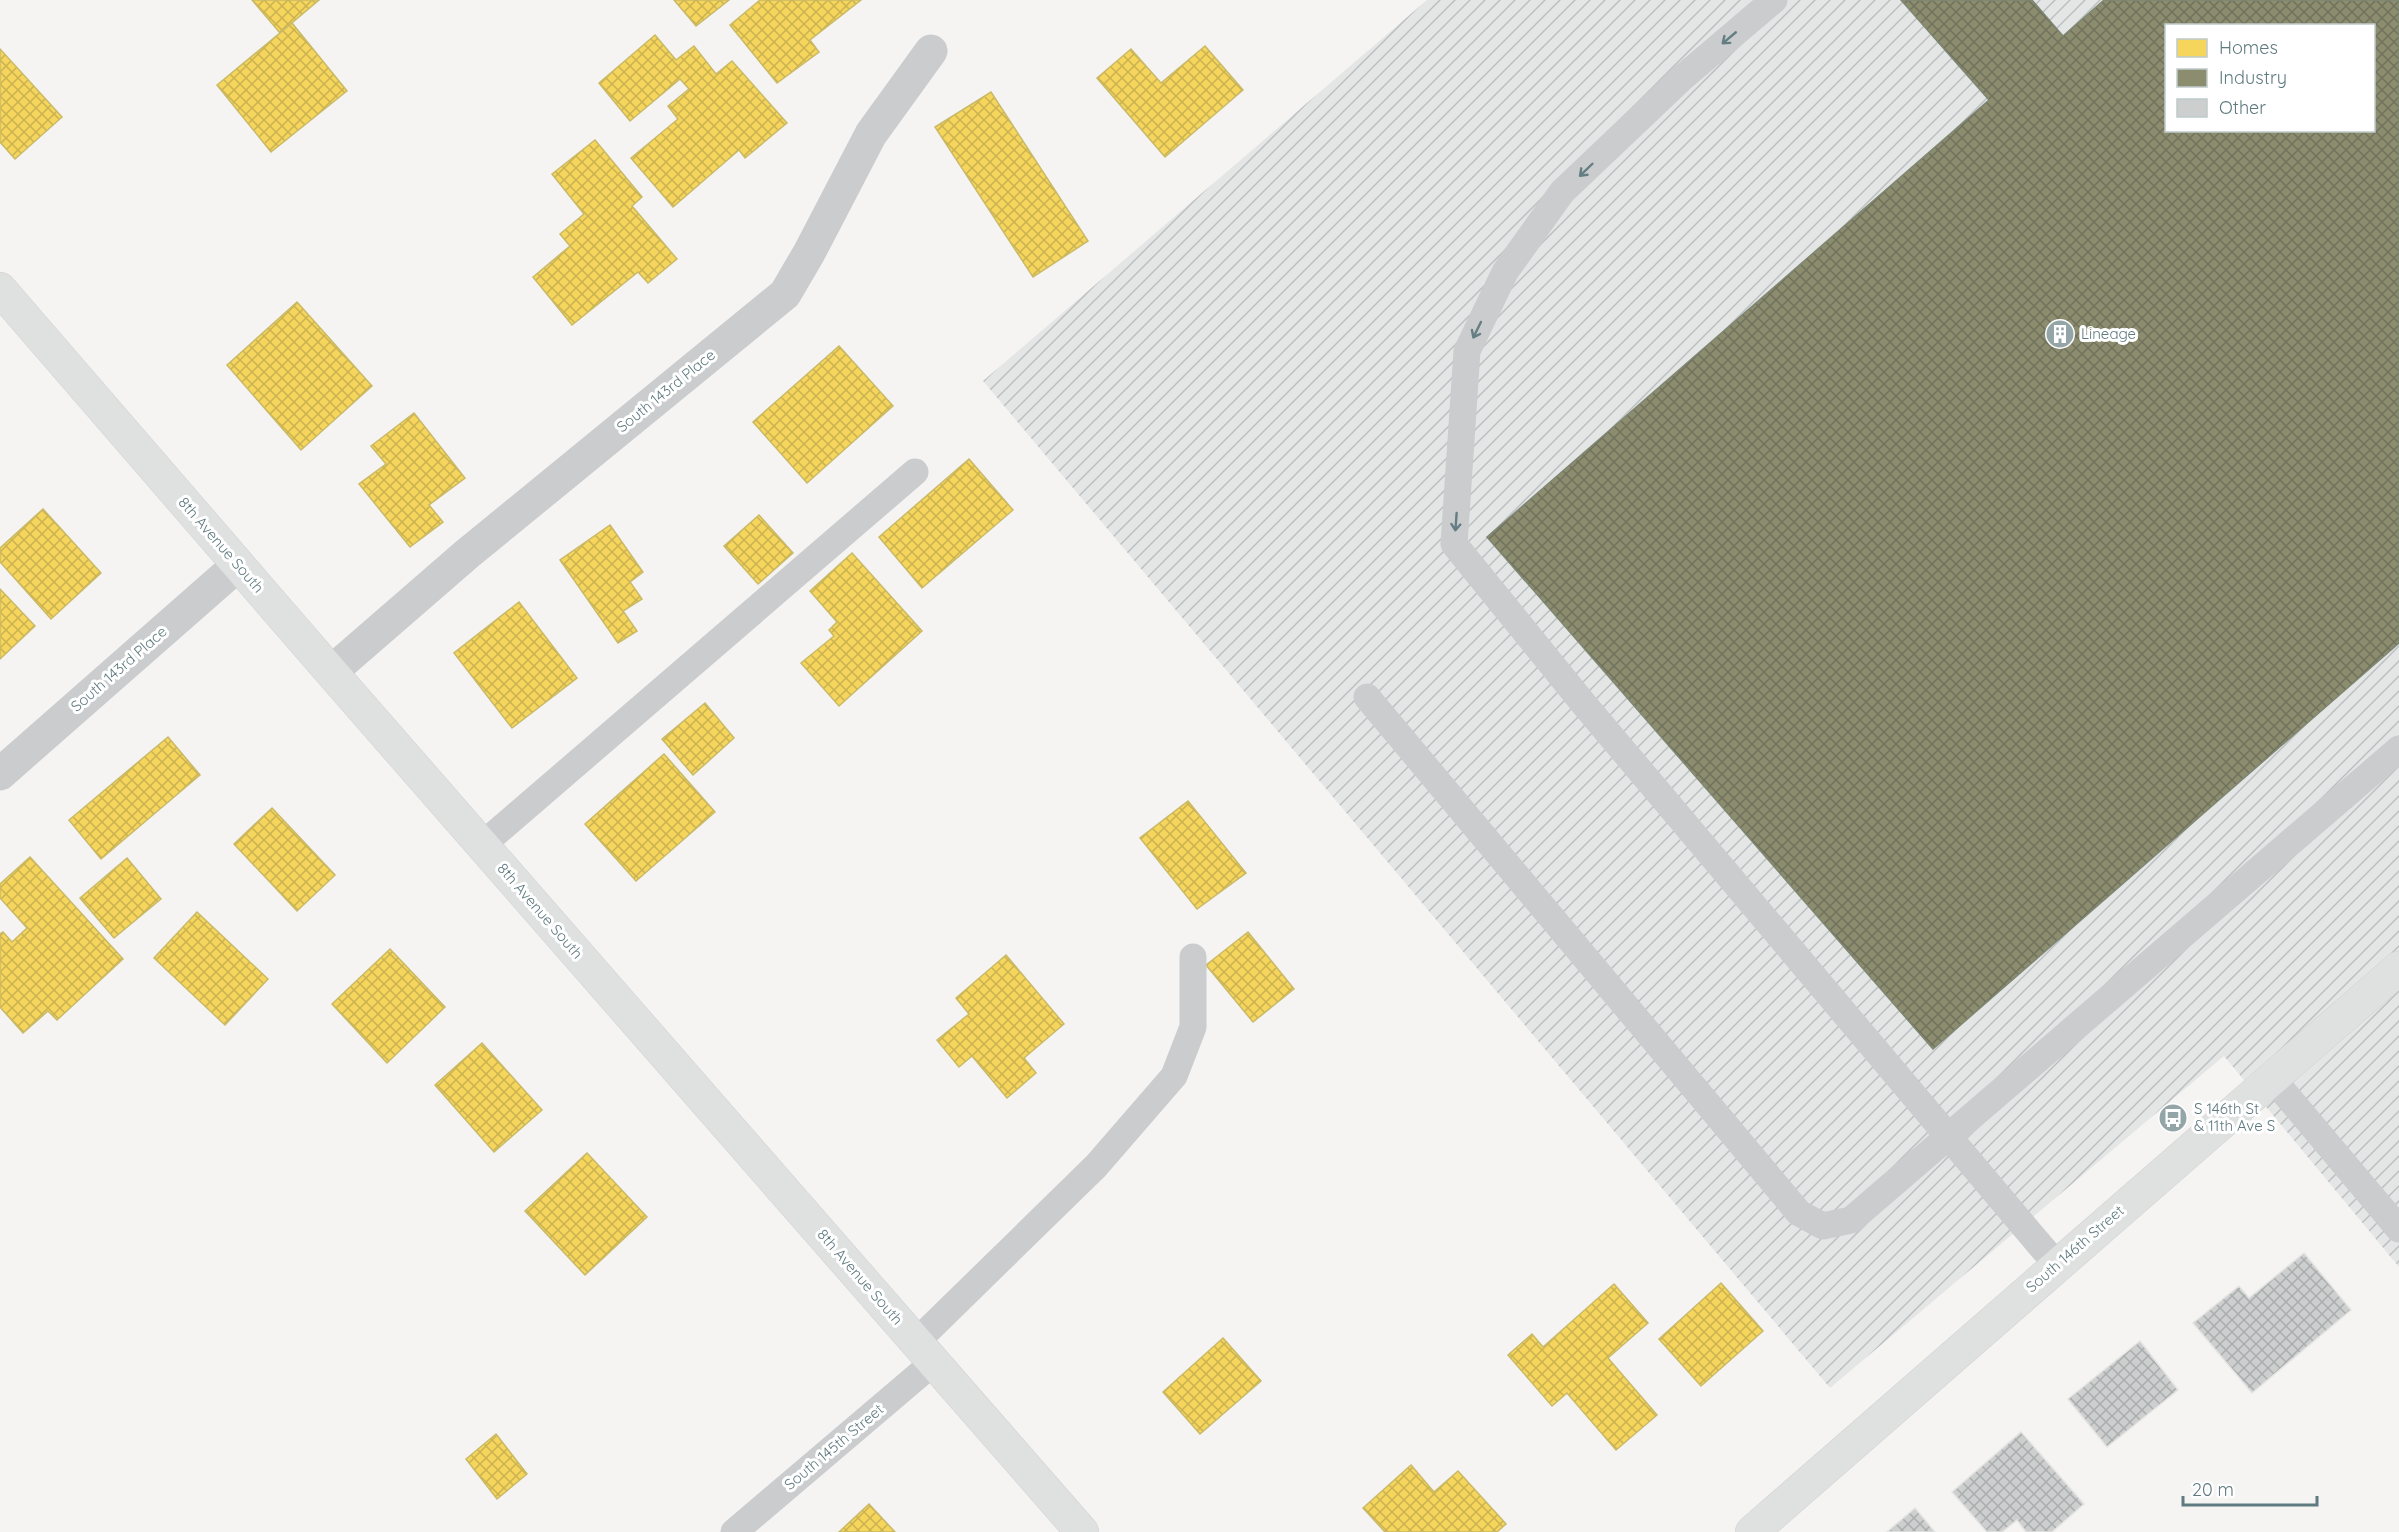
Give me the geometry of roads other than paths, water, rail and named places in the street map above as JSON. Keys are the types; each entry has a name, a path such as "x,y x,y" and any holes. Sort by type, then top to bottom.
{"street":[{"name":"South 143rd Place","path":"331,672 467,554 785,294 871,134 931,51"},
{"name":"8th Avenue South","path":"0,289 331,672 1082,1532"},
{"name":"South 143rd Place","path":"0,774 238,565"},
{"name":"South 146th Street","path":"1752,1532 2399,968"}],"lane":[{"path":"1774,0 1682,78 1562,192 1505,272 1467,351 1454,544 1583,702 2058,1264"},
{"path":"482,845 915,472"},
{"path":"1367,697 1799,1213 1822,1226 1851,1220 2399,749"},
{"name":"South 145th Street","path":"734,1532 925,1352 1096,1166 1174,1076 1193,1027 1193,957"},
{"path":"2272,1078 2399,1230"}],"place":[{"name":"Lineage","path":"2060,334"},
{"name":"S 146th St & 11th Ave S","path":"2173,1118"}]}
